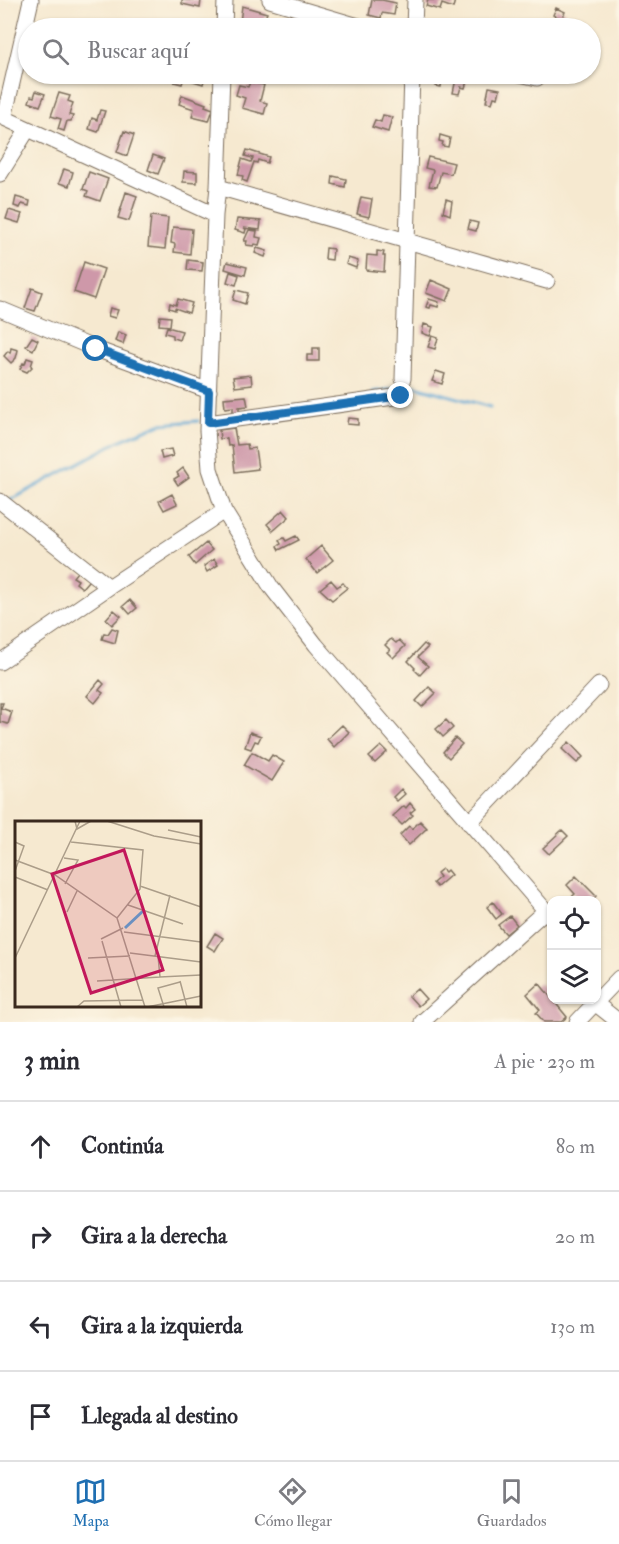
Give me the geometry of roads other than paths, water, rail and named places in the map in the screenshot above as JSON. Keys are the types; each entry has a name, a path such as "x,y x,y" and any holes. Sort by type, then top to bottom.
{"street":[{"path":"27,18 31,0"},
{"path":"224,18 225,0"},
{"path":"270,0 331,18"},
{"path":"414,18 415,0"},
{"path":"18,52 2,117 215,215"},
{"path":"222,84 208,423 210,469 224,511 271,587 316,645 547,914"},
{"path":"403,379 412,84"},
{"path":"0,174 28,129"},
{"path":"218,187 547,280"},
{"path":"0,309 96,349 209,391"},
{"path":"208,423 401,396"},
{"path":"0,501 109,587"},
{"path":"0,662 224,511"},
{"path":"469,823 599,685"},
{"path":"422,1022 547,916"},
{"path":"601,995 619,978"},
{"path":"577,1022 592,1004"},
{"path":"598,1004 619,1022"}],"waterway":[{"path":"372,392 415,386 490,407"},
{"path":"9,501 121,440 160,424 198,421"}]}
